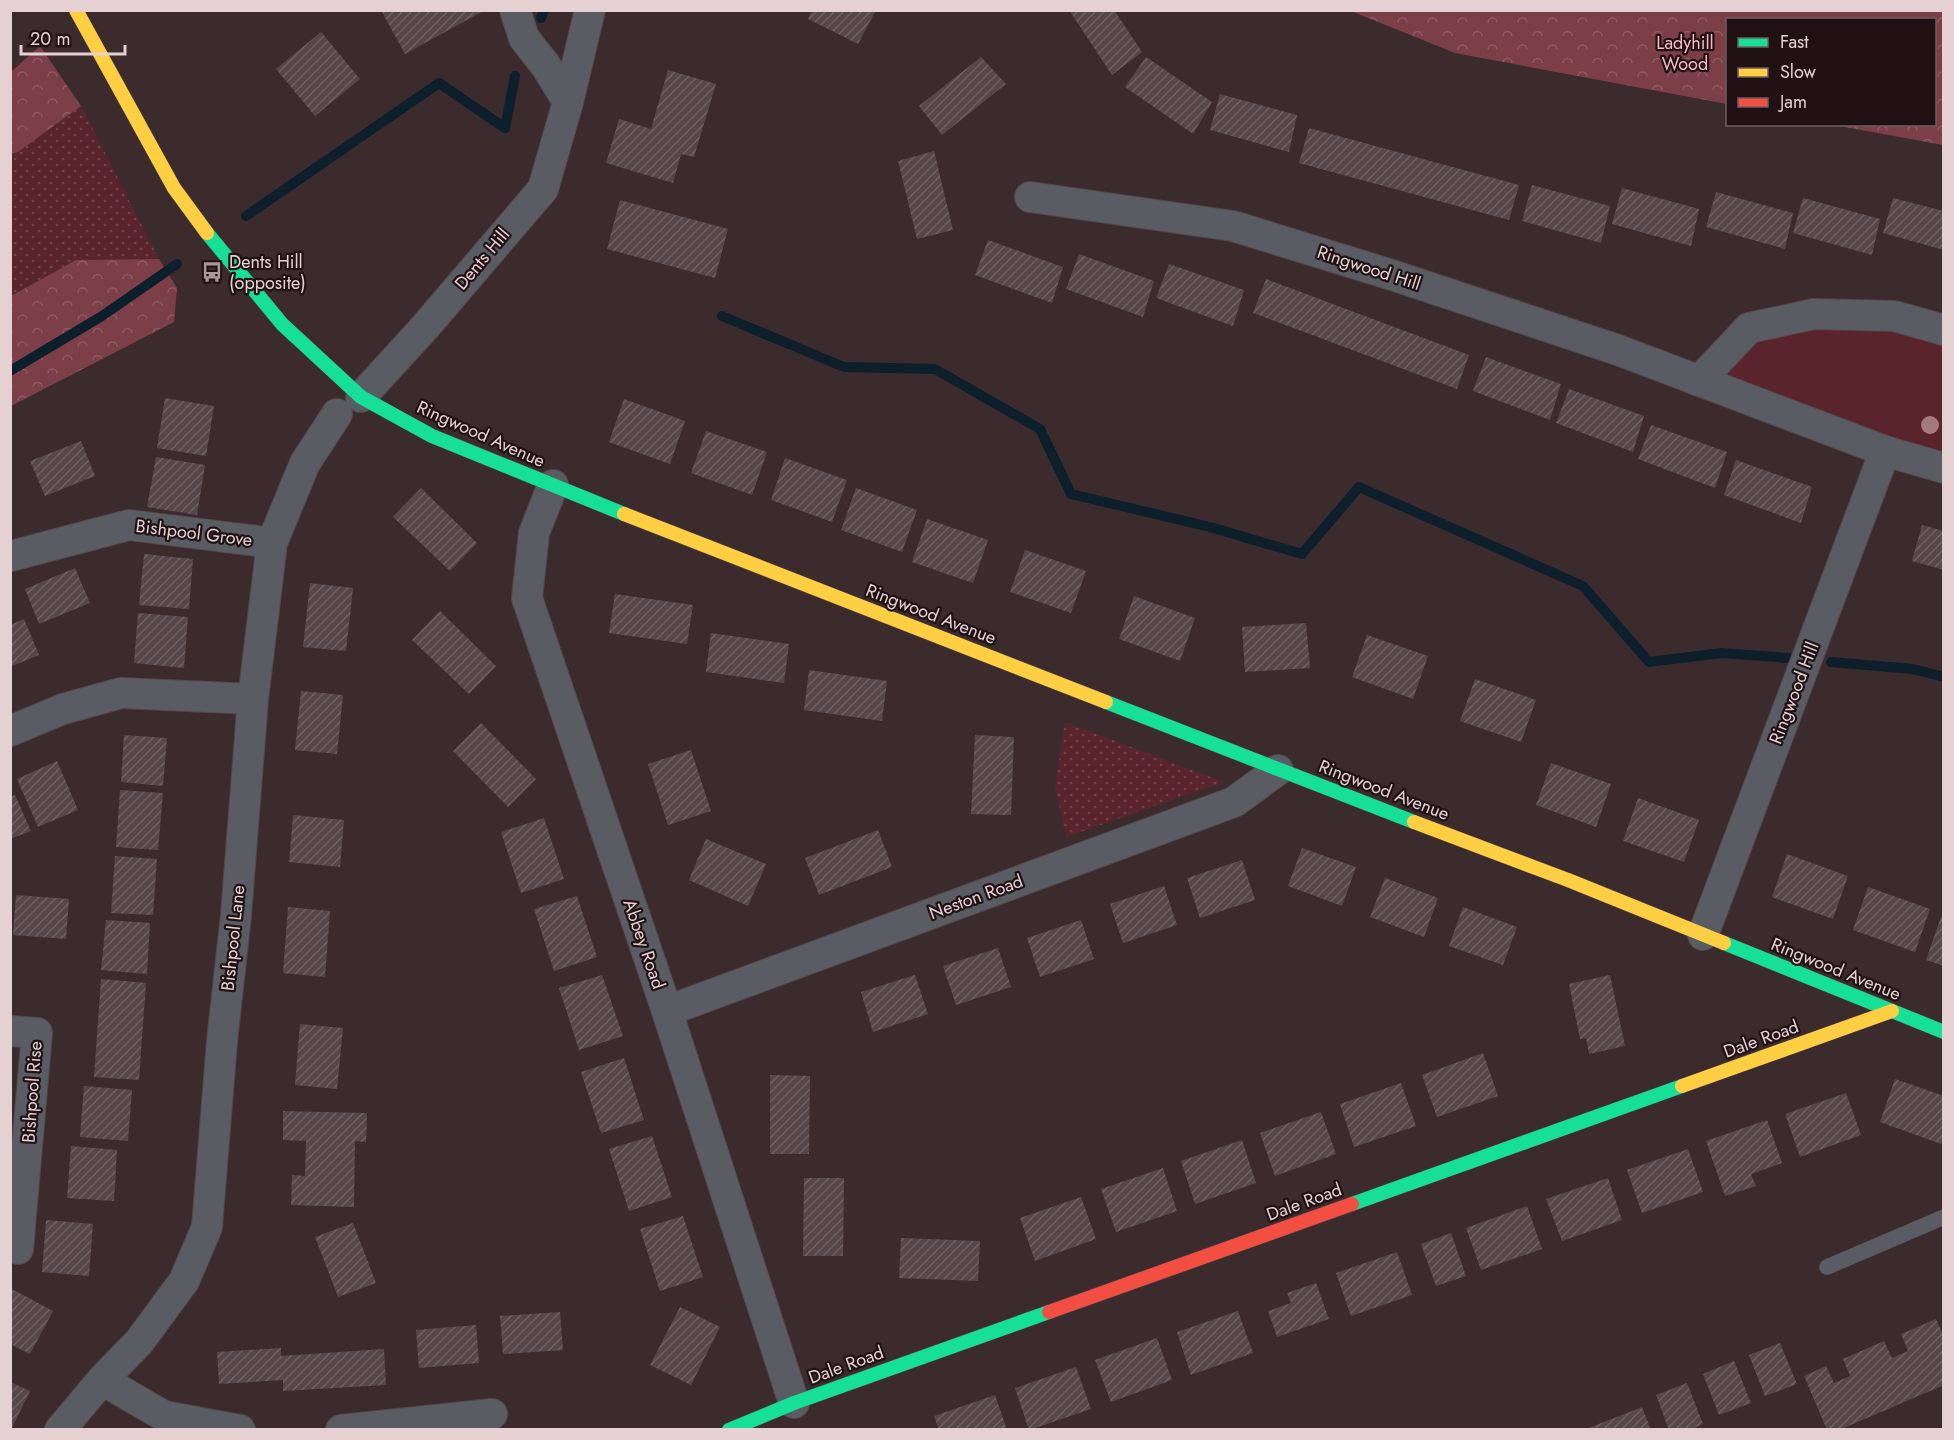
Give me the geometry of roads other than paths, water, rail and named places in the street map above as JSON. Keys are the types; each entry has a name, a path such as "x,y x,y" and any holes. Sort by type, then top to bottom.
{"street":[{"name":"Ringwood Avenue","path":"76,10 174,188 205,232 282,324 361,397 432,436 1278,770 1568,880 1944,1032"},
{"path":"515,10 524,38 546,66 567,102"},
{"name":"Dents Hill","path":"361,397 425,327 543,189 590,10"},
{"name":"Ringwood Hill","path":"1030,197 1233,226 1460,297 1618,350 1885,451 1944,468"},
{"path":"1699,381 1749,328 1814,314 1894,316 1944,330"},
{"name":"Bishpool Lane","path":"60,1430 102,1380 139,1342 184,1281 207,1227 222,1041 236,915 253,699 272,543 305,463 337,414"},
{"name":"Ringwood Hill","path":"1704,935 1885,451"},
{"name":"Abbey Road","path":"553,485 534,533 527,598 667,1011 794,1403"},
{"name":"Bishpool Grove","path":"11,556 129,525 272,543"},
{"path":"10,731 63,709 121,693 253,699"},
{"name":"Neston Road","path":"667,1011 1234,802 1278,770"},
{"name":"Dale Road","path":"729,1430 794,1403 1892,1011"},
{"name":"Bishpool Rise","path":"10,1031 37,1033 18,1249"},
{"path":"102,1380 164,1416 240,1430"},
{"path":"341,1430 492,1414"}],"lane":[{"path":"1827,1267 1944,1217"}],"waterway":[{"path":"541,18 544,10"},
{"path":"246,216 439,83 505,128 515,76"},
{"path":"10,371 102,316 177,264"},
{"path":"722,316 844,367 935,369 1040,429 1071,494 1210,527 1302,554 1359,487 1583,586 1649,662 1722,653 1789,658"},
{"path":"1831,662 1913,669 1944,677"}],"place":[{"name":"Dents Hill (opposite)","path":"212,272"}],"park label":[{"name":"Ladyhill Wood","path":"1685,53"}]}
